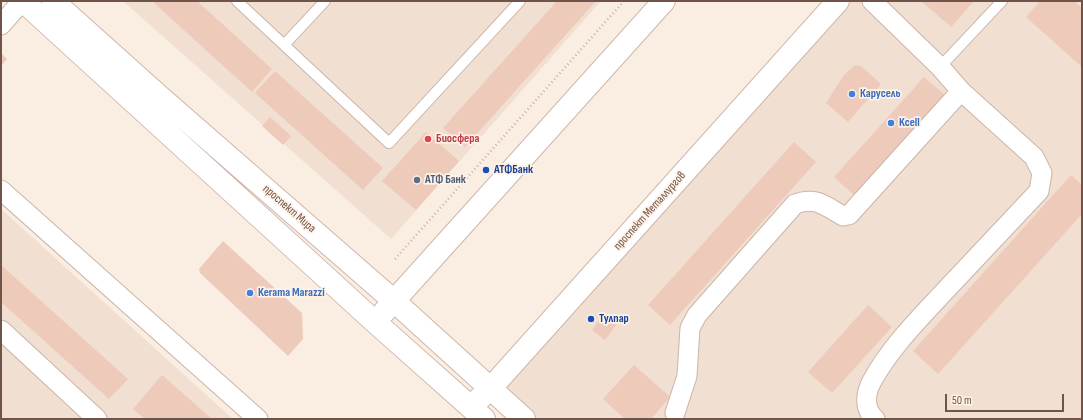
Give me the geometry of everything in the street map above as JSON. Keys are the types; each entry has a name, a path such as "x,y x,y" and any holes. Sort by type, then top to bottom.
{"main road":[{"name":"проспект Мира","path":"22,1 122,78 394,301 524,419"},
{"name":"проспект Мира","path":"53,1 122,78 472,415"},
{"path":"375,322 664,1"},
{"name":"проспект Металлургов","path":"472,415 490,389 838,1"}],"street":[{"path":"1,25 22,1"},
{"path":"872,1 940,67 960,91 1034,157 1042,173 1039,191 908,330 886,359 872,382 866,402 870,414 876,419"},
{"path":"676,417 687,376 690,328 697,315 795,204 806,200 818,202 843,216 848,215 960,91"},
{"path":"1,190 258,419"},
{"path":"1,330 97,419"}],"lane":[{"path":"237,1 389,143 520,1"},
{"path":"284,45 325,1"},
{"path":"940,67 1002,1"}],"path":[{"path":"395,259 624,1"}],"shaded area":[{"path":"123,1 601,1 391,239"},
{"path":"838,1 1082,1 1082,419 524,419 490,389"},
{"path":"1,209 233,419 1,419"}],"building":[{"path":"152,1 197,1 272,69 252,92"},
{"path":"557,1 596,1 465,147 443,128"},
{"path":"921,1 974,1 951,27"},
{"path":"1040,1 1074,1 1082,8 1082,67 1026,17"},
{"path":"2,54 7,59 1,66 1,55"},
{"name":"Карусель","path":"855,65 861,66 881,84 848,122 826,103 844,75"},
{"path":"275,71 383,168 363,190 255,93"},
{"path":"924,77 946,96 856,197 834,177"},
{"path":"270,117 291,136 283,145 262,126"},
{"path":"426,132 459,161 416,210 382,181"},
{"path":"794,142 816,162 670,325 648,305"},
{"path":"1071,175 1082,185 1082,214 938,374 913,351"},
{"name":"Kerama Marazzi","path":"223,241 302,313 303,339 288,356 200,273 199,269"},
{"path":"1,265 128,379 109,399 1,302"},
{"path":"868,305 892,327 832,393 808,372"},
{"path":"604,314 617,324 605,340 592,330"},
{"path":"634,365 670,397 651,419 625,419 603,399"},
{"path":"162,375 212,419 145,419 133,409"}],"place":[{"name":"Карусель","path":"852,94"},
{"name":"Kcell","path":"891,123"},
{"name":"Биосфера","path":"428,139"},
{"name":"АТФБанк","path":"486,170"},
{"name":"АТФ Банк","path":"417,180"},
{"name":"Kerama Marazzi","path":"250,293"},
{"name":"Тулпар","path":"591,319"}]}
